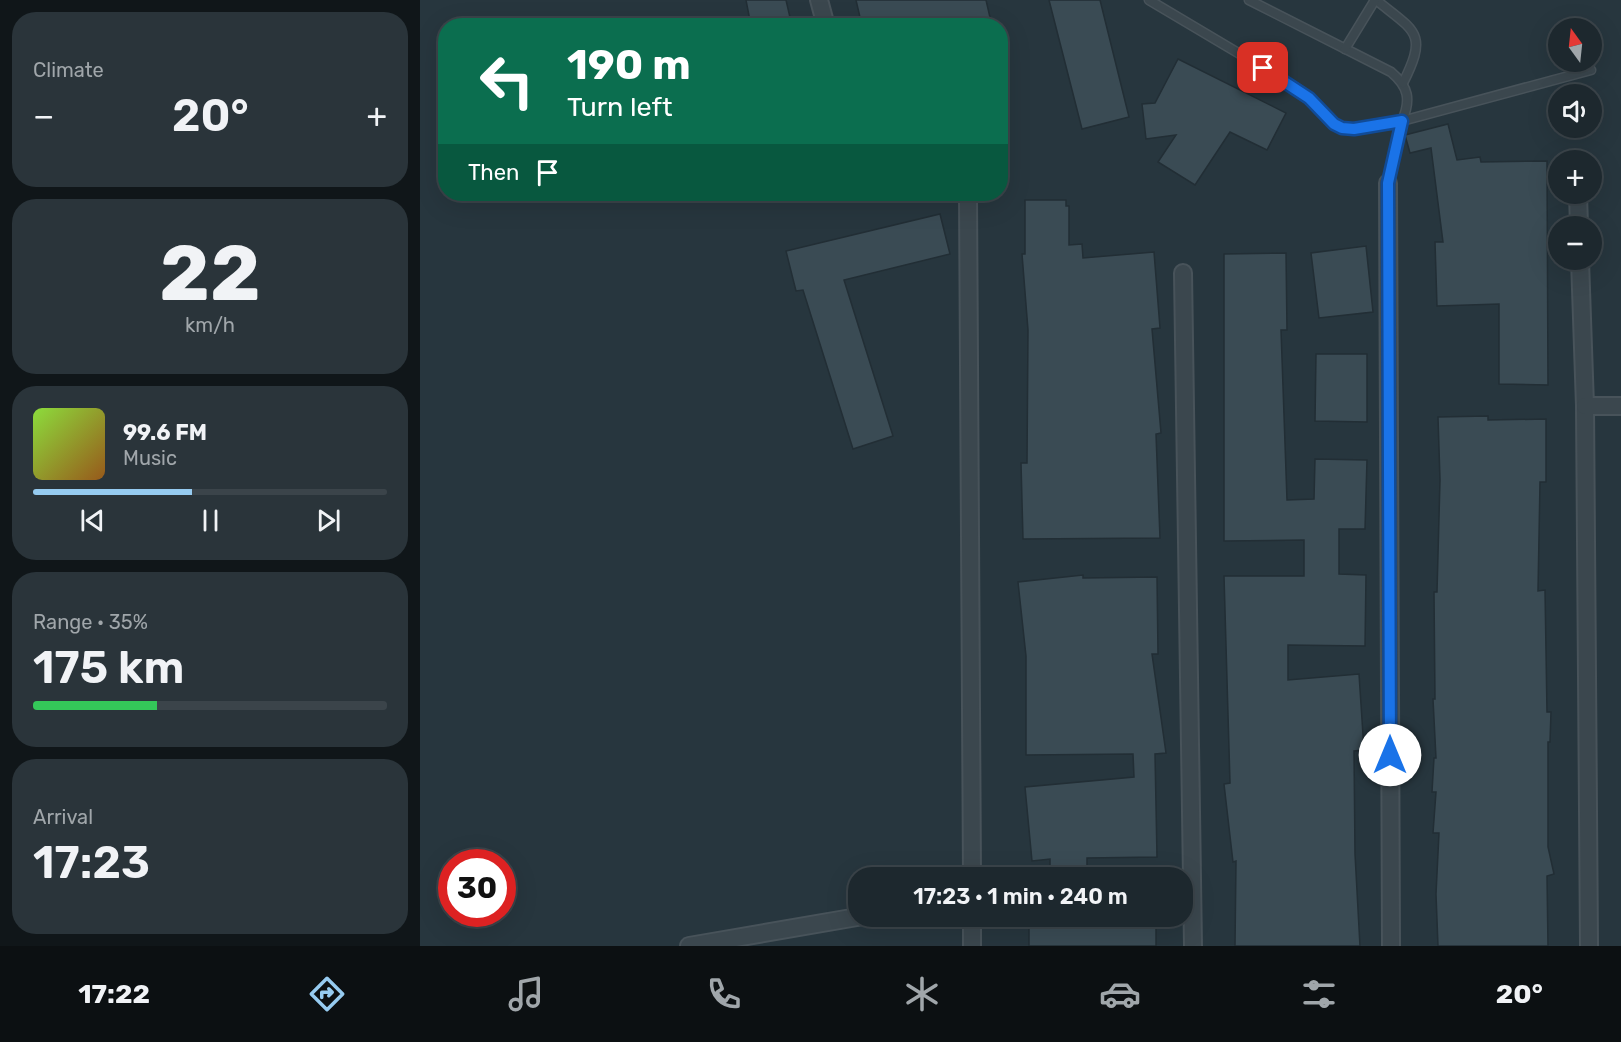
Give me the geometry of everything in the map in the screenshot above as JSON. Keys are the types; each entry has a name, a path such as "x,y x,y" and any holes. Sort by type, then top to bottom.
{"street":[{"path":"819,0 824,18"},
{"path":"1388,183 1391,946"},
{"path":"968,201 972,867"},
{"path":"1580,270 1585,406 1588,946"},
{"path":"1183,273 1193,946"},
{"path":"1585,406 1621,406"},
{"path":"689,946 848,919"},
{"path":"972,927 972,946"}],"lane":[{"path":"1149,0 1282,79 1309,98 1334,124 1354,129 1402,121 1584,72"},
{"path":"1249,0 1391,72 1403,83 1408,94 1408,106 1402,121 1388,183"},
{"path":"1345,49 1376,0 1408,26 1418,46 1416,56 1403,83"}],"building":[{"path":"746,0 786,0 790,18 749,18"},
{"path":"856,0 986,0 990,18 860,18"},
{"path":"1049,0 1100,0 1129,117 1082,129"},
{"path":"1178,59 1286,113 1267,150 1230,132 1195,185 1158,162 1176,135 1146,139 1142,104 1155,103"},
{"path":"1448,124 1457,160 1480,157 1481,162 1547,161 1548,385 1499,384 1499,304 1437,306 1435,242 1443,242 1431,148 1410,153 1405,135"},
{"path":"1025,200 1066,200 1066,206 1069,206 1069,245 1082,244 1083,258 1154,252 1160,328 1152,329 1161,433 1156,434 1160,538 1023,539 1021,463 1027,463 1028,330 1022,254 1025,254"},
{"path":"940,214 950,254 844,280 893,436 853,449 803,290 796,291 786,251"},
{"path":"1366,246 1373,312 1319,318 1311,253"},
{"path":"1286,253 1287,330 1281,330 1287,500 1314,499 1315,459 1367,460 1365,529 1339,529 1339,574 1366,575 1365,646 1288,645 1288,680 1359,674 1364,750 1354,751 1355,854 1360,946 1235,946 1236,861 1233,862 1224,784 1230,783 1224,576 1304,576 1304,540 1224,541 1224,254"},
{"path":"1316,354 1367,354 1367,422 1315,421"},
{"path":"1488,416 1488,420 1546,419 1546,482 1540,482 1538,591 1545,590 1547,712 1551,712 1550,742 1548,742 1548,847 1554,874 1547,876 1548,946 1438,946 1436,894 1439,833 1433,833 1436,792 1432,792 1434,758 1436,758 1433,699 1435,699 1434,592 1437,592 1440,480 1438,417"},
{"path":"1083,575 1083,578 1157,577 1158,654 1152,654 1166,753 1155,754 1157,857 1087,858 1087,867 1050,867 1050,859 1032,861 1025,787 1134,777 1133,754 1026,755 1026,656 1018,582"},
{"path":"1029,927 1156,927 1156,946 1029,946"}],"route":[{"path":"1263,68 1309,98 1334,124 1342,128 1354,129 1402,121 1388,183 1390,755"}]}
